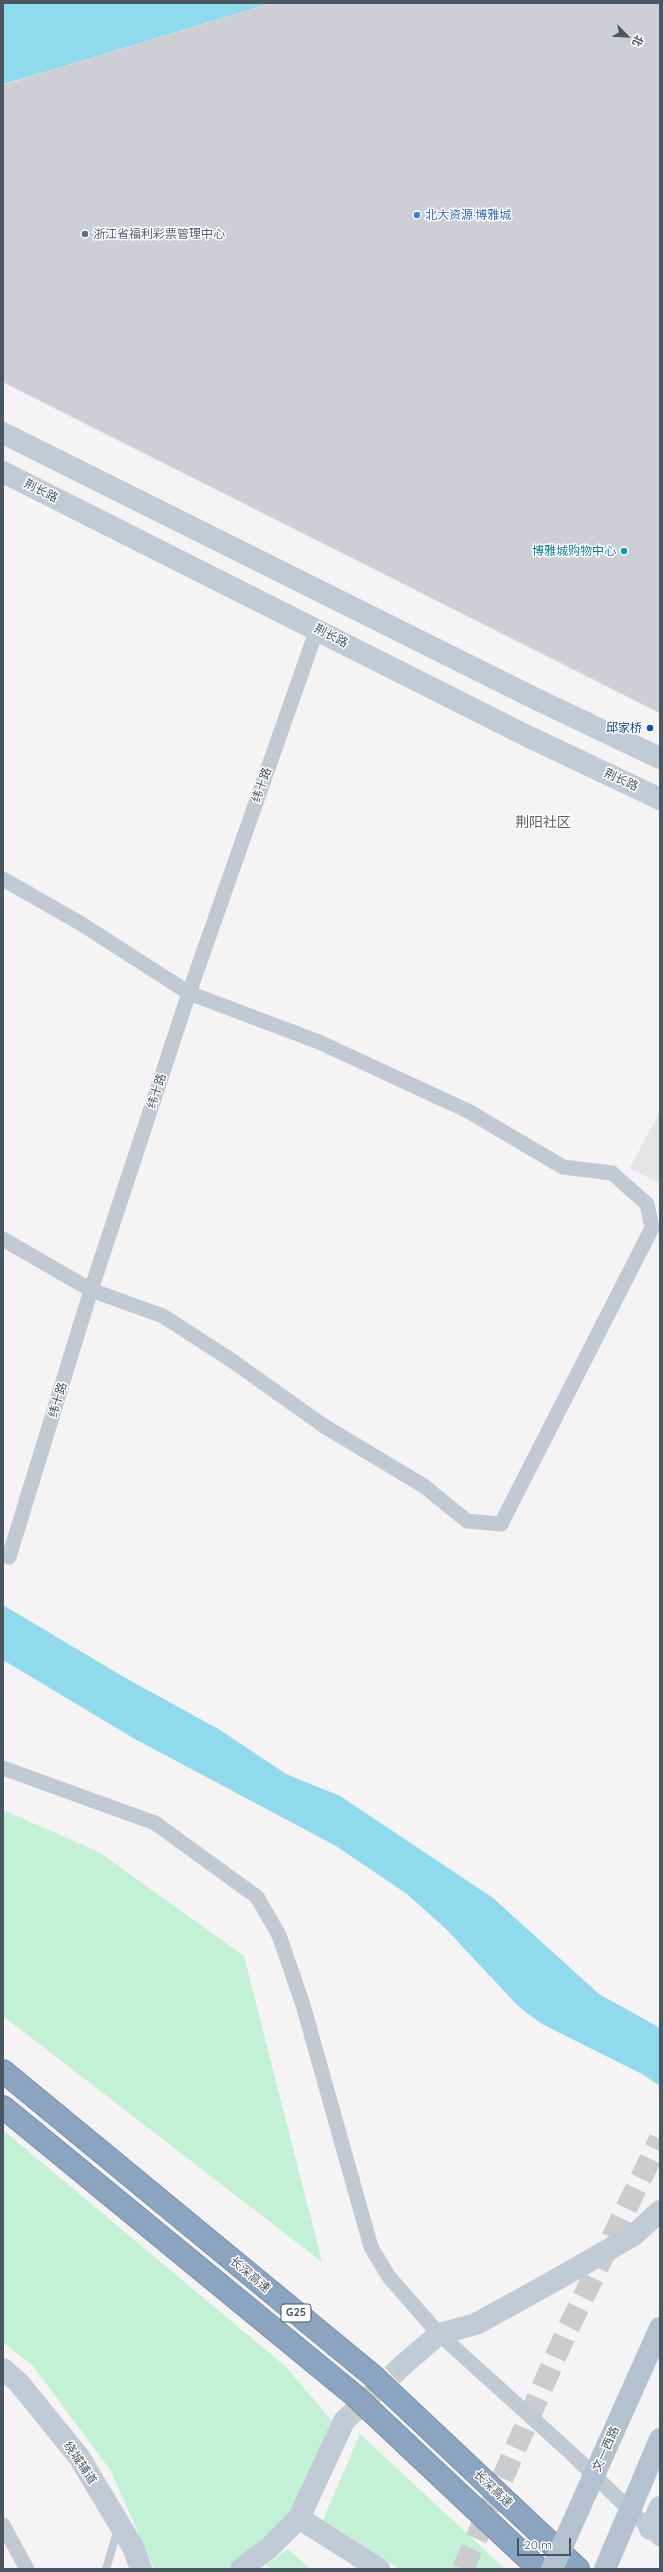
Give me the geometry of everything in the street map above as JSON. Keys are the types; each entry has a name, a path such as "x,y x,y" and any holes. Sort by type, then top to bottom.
{"highway":[{"name":"长深高速","path":"3,2070 372,2375 578,2569"},
{"name":"G25","path":"3,2107 354,2394 539,2569"}],"main road":[{"path":"3,432 536,699 660,758"},
{"name":"荆长路","path":"3,472 525,735 660,799"},
{"path":"403,2365 439,2334 476,2324 554,2281 634,2235 660,2211"},
{"name":"文一西路","path":"552,2569 660,2328"},
{"name":"绕城辅道","path":"3,2369 18,2383 79,2457 133,2547 141,2569"},
{"path":"241,2569 269,2548 299,2518 344,2421"},
{"path":"605,2569 660,2439"},
{"path":"655,2534 660,2507"},
{"path":"299,2518 379,2569"}],"street":[{"name":"纬十路","path":"9,1557 91,1290 189,993 317,629"},
{"path":"3,880 80,923 189,993 319,1042 468,1111 563,1167 612,1172 647,1204 652,1228 501,1524 467,1521 424,1486 324,1426 231,1360 163,1316 91,1290 3,1239"},
{"path":"3,1768 155,1823 257,1897 279,1935 303,2005 371,2247 389,2277 439,2334 572,2454 655,2534"},
{"path":"3,2525 27,2569"}],"lane":[{"path":"106,2569 119,2525"}],"shaded area":[{"path":"660,1111 660,1184 630,1168"}],"green space":[{"path":"3,1810 99,1852 244,1956 322,2262 3,2016"},
{"path":"3,2130 286,2367 337,2427 293,2514 230,2569 154,2569 111,2471 33,2366 3,2342"},
{"path":"360,2434 505,2569 399,2569 323,2520"},
{"path":"288,2549 310,2569 271,2569 266,2565"}],"water":[{"path":"3,3 273,3 136,48 3,84"},
{"path":"3,1605 122,1676 220,1730 286,1774 340,1796 493,1898 599,1994 660,2028 660,2086 642,2074 542,2024 518,2006 446,1929 407,1894 336,1846 133,1738 3,1660"}],"building":[{"name":"北大资源·博雅城","path":"273,3 660,3 660,713 3,382 3,85"}],"tunnel":[{"path":"463,2569 566,2333 660,2139"},
{"path":"344,2421 403,2365"}],"place":[{"name":"北大资源·博雅城","path":"417,215"},
{"name":"浙江省福利彩票管理中心","path":"85,234"},
{"name":"博雅城购物中心","path":"624,551"},
{"name":"邱家桥","path":"650,728"}],"district":[{"name":"荆阳社区","path":"543,823"}]}
